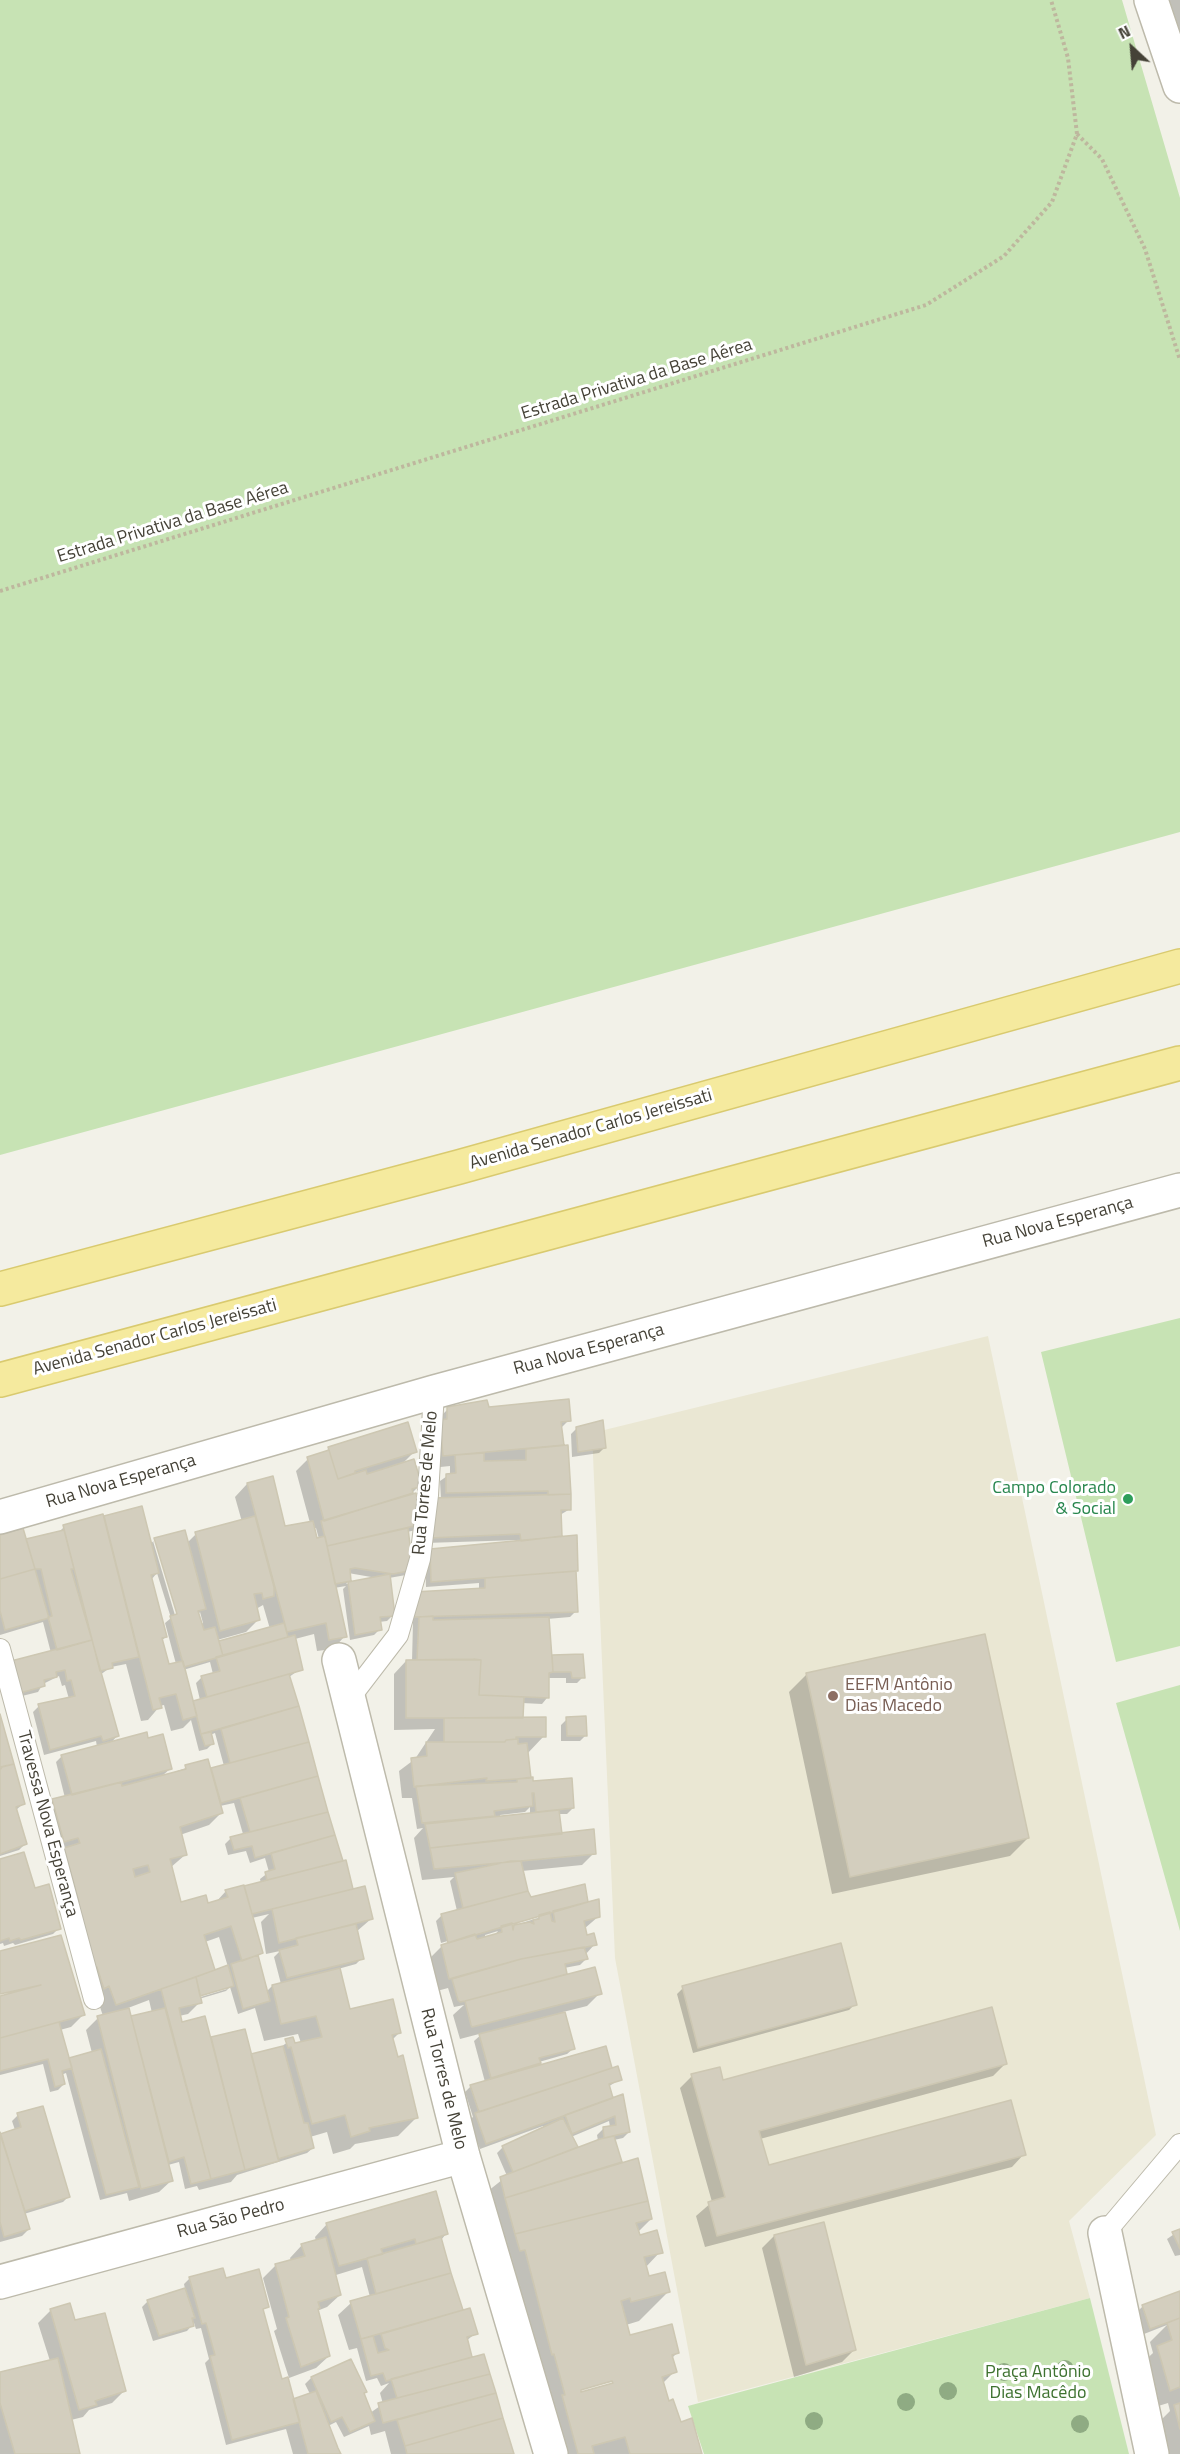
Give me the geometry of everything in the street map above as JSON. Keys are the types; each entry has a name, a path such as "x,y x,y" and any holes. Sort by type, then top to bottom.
{"main road":[{"name":"Avenida Senador Carlos Jereissati","path":"0,1289 459,1167 1180,966"},
{"name":"Avenida Senador Carlos Jereissati","path":"0,1380 1180,1063"}],"street":[{"path":"1151,0 1180,86"},
{"name":"Rua Nova Esperança","path":"0,1517 434,1392 1180,1190"},
{"name":"Rua Torres de Melo","path":"339,1659 463,2156 551,2454"},
{"name":"Rua São Pedro","path":"0,2282 463,2156"},
{"path":"1105,2233 1152,2454"}],"lane":[{"name":"Rua Torres de Melo","path":"349,1699 398,1635 420,1559 428,1495 434,1392"},
{"name":"Travessa Nova Esperança","path":"0,1649 94,2000"},
{"path":"1105,2233 1180,2144"}],"path":[{"name":"Estrada Privativa da Base Aérea","path":"0,591 926,304 1004,256 1052,202 1077,134 1068,58 1051,0"},
{"path":"1077,134 1102,159 1145,249 1180,360"}],"shaded area":[{"name":"EEFM Antônio Dias Macedo","path":"988,1336 1156,2135 1069,2221 1090,2298 698,2402 615,1958 592,1433"}],"green space":[{"path":"0,0 1122,0 1180,198 1180,832 0,1155"},
{"name":"Campo Colorado & Social","path":"1180,1318 1180,1646 1116,1662 1041,1352"},
{"path":"1180,1685 1180,1931 1116,1703"},
{"name":"Praça Antônio Dias Macêdo","path":"1090,2298 1129,2454 704,2454 688,2406"}],"building":[{"path":"569,1399 571,1421 561,1422 564,1445 443,1456 440,1420 447,1419 447,1407 487,1400 489,1407"},
{"path":"603,1420 606,1448 578,1452 576,1427"},
{"path":"408,1422 417,1452 355,1471 355,1473 338,1479 328,1447"},
{"path":"568,1445 571,1494 548,1495 548,1491 446,1493 446,1474 456,1473 455,1455 484,1453 484,1461 526,1460 526,1449"},
{"path":"329,1450 338,1479 366,1470 367,1474 414,1459 422,1486 412,1489 413,1493 324,1521 307,1457"},
{"path":"273,1476 285,1526 313,1521 317,1538 325,1536 347,1637 329,1640 326,1623 287,1632 247,1483"},
{"path":"416,1493 423,1524 327,1546 321,1521"},
{"path":"571,1494 571,1510 561,1510 562,1536 521,1541 520,1534 430,1538 432,1498"},
{"path":"142,1506 159,1573 151,1575 167,1637 162,1638 169,1664 183,1661 197,1716 183,1720 176,1694 159,1698 162,1708 153,1710 104,1516"},
{"path":"103,1514 139,1657 112,1663 113,1668 100,1671 63,1525"},
{"path":"255,1516 274,1587 274,1596 263,1599 262,1593 254,1594 260,1620 220,1631 195,1532"},
{"path":"23,1528 35,1569 0,1579 0,1535"},
{"path":"408,1528 413,1570 393,1574 355,1568 350,1569 351,1581 335,1584 327,1546"},
{"path":"64,1530 74,1569 71,1569 92,1640 57,1650 48,1617 52,1616 41,1569 35,1569 26,1539"},
{"path":"185,1530 206,1609 198,1611 204,1630 215,1627 223,1656 184,1667 170,1616 177,1614 154,1538"},
{"path":"577,1535 578,1571 431,1582 430,1549"},
{"path":"35,1569 49,1618 5,1630 0,1611 0,1579"},
{"path":"576,1571 578,1612 414,1617 413,1592 485,1588 485,1578"},
{"path":"390,1574 395,1616 380,1617 382,1630 355,1635 348,1582"},
{"path":"433,1616 433,1620 549,1617 553,1672 549,1673 549,1698 479,1695 481,1660 417,1660 419,1617"},
{"path":"284,1623 288,1637 223,1656 219,1641"},
{"path":"985,1634 1029,1838 850,1877 806,1673"},
{"path":"295,1635 303,1670 207,1697 201,1676 220,1671 216,1657"},
{"path":"92,1640 119,1736 103,1741 101,1736 50,1750 38,1704 75,1696 71,1680 67,1681 65,1670 56,1672 57,1677 44,1680 45,1686 20,1693 11,1661"},
{"path":"583,1654 585,1678 572,1678 571,1672 553,1672 552,1655"},
{"path":"406,1660 481,1660 479,1695 524,1697 523,1718 406,1718"},
{"path":"289,1674 299,1706 201,1734 193,1701"},
{"path":"299,1706 309,1742 230,1763 221,1729"},
{"path":"0,1714 14,1764 0,1767"},
{"path":"586,1716 587,1736 567,1736 566,1717"},
{"path":"546,1717 546,1737 516,1737 516,1739 505,1742 444,1742 444,1718"},
{"path":"147,1732 148,1738 163,1734 172,1769 72,1795 61,1755"},
{"path":"211,1732 214,1744 205,1746 201,1734"},
{"path":"518,1739 518,1744 527,1743 531,1778 486,1781 487,1778 414,1787 411,1758 427,1756 426,1742 505,1742"},
{"path":"309,1742 318,1776 221,1803 211,1768"},
{"path":"208,1759 223,1813 180,1827 187,1855 170,1859 181,1902 206,1895 208,1903 228,1897 225,1890 244,1885 263,1953 242,1961 231,1926 204,1935 215,1970 116,2005 109,1986 104,1989 97,1967 92,1968 75,1903 79,1902 64,1848 80,1843 78,1838 64,1842 52,1799 121,1782 122,1786 186,1769 185,1765","holes":["148,1865 150,1872 135,1877 133,1869"]},
{"path":"14,1764 25,1804 16,1807 27,1844 0,1854 0,1770 2,1767"},
{"path":"318,1776 328,1812 250,1832 240,1798"},
{"path":"533,1777 533,1781 572,1778 574,1808 536,1812 534,1793 532,1793 533,1806 494,1811 495,1816 422,1823 416,1786 517,1782 517,1779"},
{"path":"559,1810 562,1834 430,1848 425,1824"},
{"path":"328,1812 335,1835 255,1858 252,1846 234,1850 230,1837"},
{"path":"594,1829 596,1854 434,1869 430,1848"},
{"path":"335,1835 343,1861 267,1880 265,1872 275,1869 271,1853"},
{"path":"24,1852 35,1888 49,1884 61,1929 21,1940 19,1938 10,1941 9,1938 0,1941 0,1859"},
{"path":"346,1860 353,1889 252,1914 244,1886"},
{"path":"521,1861 528,1891 463,1908 455,1873"},
{"path":"585,1884 588,1902 448,1943 441,1914 528,1891 531,1897"},
{"path":"365,1886 373,1919 279,1943 272,1909"},
{"path":"599,1899 600,1917 584,1921 587,1935 594,1933 597,1945 521,1959 449,1979 441,1945 475,1934 477,1939 502,1932 501,1926 512,1923 513,1930 514,1925 530,1922 534,1924 533,1920 539,1919 539,1915 550,1912 552,1921 555,1922 553,1911"},
{"path":"356,1924 364,1959 287,1978 279,1950 298,1945 296,1938"},
{"path":"61,1935 85,2015 0,2038 0,1996 41,1985 0,1994 0,1951"},
{"path":"841,1943 857,2005 698,2048 682,1986"},
{"path":"584,1947 588,1959 565,1964 567,1974 465,2001 458,2000 452,1979 521,1959"},
{"path":"258,1955 270,2001 243,2009 231,1964"},
{"path":"228,1965 234,1986 200,1996 196,1977"},
{"path":"595,1967 602,1994 472,2027 471,2025 465,2001"},
{"path":"340,1968 350,2009 393,1999 401,2033 392,2035 398,2057 403,2055 418,2118 369,2128 370,2131 351,2137 345,2115 312,2124 291,2047 288,2048 285,2039 293,2037 295,2043 322,2037 316,2016 281,2024 272,1985"},
{"path":"196,1977 202,2003 179,2008 182,2022 205,2016 245,2170 211,2179 161,1989"},
{"path":"992,2007 1007,2064 759,2131 769,2165 1011,2100 1026,2155 717,2236 708,2202 725,2197 691,2074 720,2067 723,2080"},
{"path":"129,2008 173,2181 141,2189 97,2016"},
{"path":"165,2008 211,2179 191,2184 184,2157 169,2162 131,2016"},
{"path":"565,2012 575,2049 539,2058 541,2063 491,2078 479,2034"},
{"path":"59,2022 72,2068 62,2071 65,2084 55,2087 48,2059 0,2071 0,2038"},
{"path":"245,2029 279,2161 245,2170 211,2037"},
{"path":"283,2046 304,2123 308,2123 314,2148 278,2159 251,2054"},
{"path":"606,2046 612,2068 479,2112 470,2085"},
{"path":"101,2049 139,2187 106,2195 69,2058"},
{"path":"618,2066 622,2080 609,2084 613,2098 486,2144 475,2113"},
{"path":"623,2094 630,2132 604,2138 603,2127 616,2125 615,2116 572,2134 565,2115"},
{"path":"43,2106 70,2197 25,2211 0,2134 21,2127 17,2113"},
{"path":"563,2118 578,2147 513,2172 502,2146"},
{"path":"0,2132 30,2229 4,2237 0,2222"},
{"path":"614,2136 622,2162 505,2198 500,2177 600,2139"},
{"path":"638,2158 648,2201 515,2234 505,2198"},
{"path":"436,2191 448,2234 416,2244 415,2239 381,2249 383,2254 339,2266 326,2223"},
{"path":"648,2201 652,2219 636,2223 640,2235 657,2230 663,2253 644,2257 649,2276 665,2272 670,2292 631,2302 630,2298 621,2301 630,2335 672,2324 679,2353 672,2355 677,2372 662,2377 669,2401 673,2399 681,2422 692,2418 702,2454 630,2454 625,2437 592,2446 594,2454 578,2454 562,2395 565,2395 554,2354 552,2355 525,2250 520,2251 515,2234","holes":["612,2381 613,2383 581,2392 581,2390"]},
{"path":"824,2222 856,2350 806,2365 774,2235"},
{"path":"1180,2229 1180,2249 1172,2232"},
{"path":"326,2237 341,2295 318,2302 330,2356 301,2367 286,2318 289,2317 275,2264 305,2256 301,2244"},
{"path":"441,2237 451,2273 376,2294 367,2258"},
{"path":"223,2268 226,2278 259,2269 269,2307 263,2309 282,2379 288,2377 300,2422 232,2440 210,2356 215,2355 206,2323 202,2324 189,2277"},
{"path":"451,2273 463,2310 361,2339 350,2301"},
{"path":"185,2288 195,2318 192,2318 194,2326 159,2336 147,2300"},
{"path":"1180,2291 1180,2318 1150,2329 1142,2305"},
{"path":"70,2303 75,2320 105,2313 126,2391 95,2401 97,2405 79,2410 50,2309"},
{"path":"470,2308 478,2334 467,2337 472,2357 386,2381 383,2373 371,2376 361,2339 373,2336 378,2353 389,2350 385,2348 381,2334"},
{"path":"1180,2318 1180,2387 1170,2391 1157,2346 1172,2340 1167,2323"},
{"path":"484,2354 490,2374 397,2398 391,2379"},
{"path":"58,2358 80,2454 15,2454 0,2403 0,2372"},
{"path":"351,2359 367,2392 364,2393 375,2421 350,2432 342,2417 331,2422 311,2377"},
{"path":"490,2374 496,2393 383,2423 378,2403"},
{"path":"316,2391 341,2454 308,2454 293,2399"},
{"path":"496,2393 503,2418 405,2446 397,2420"},
{"path":"1180,2403 1180,2429 1174,2405"},
{"path":"503,2418 514,2454 407,2454 405,2446"}],"place":[{"name":"Campo Colorado & Social","path":"1128,1499"},
{"name":"EEFM Antônio Dias Macedo","path":"833,1696"}]}
